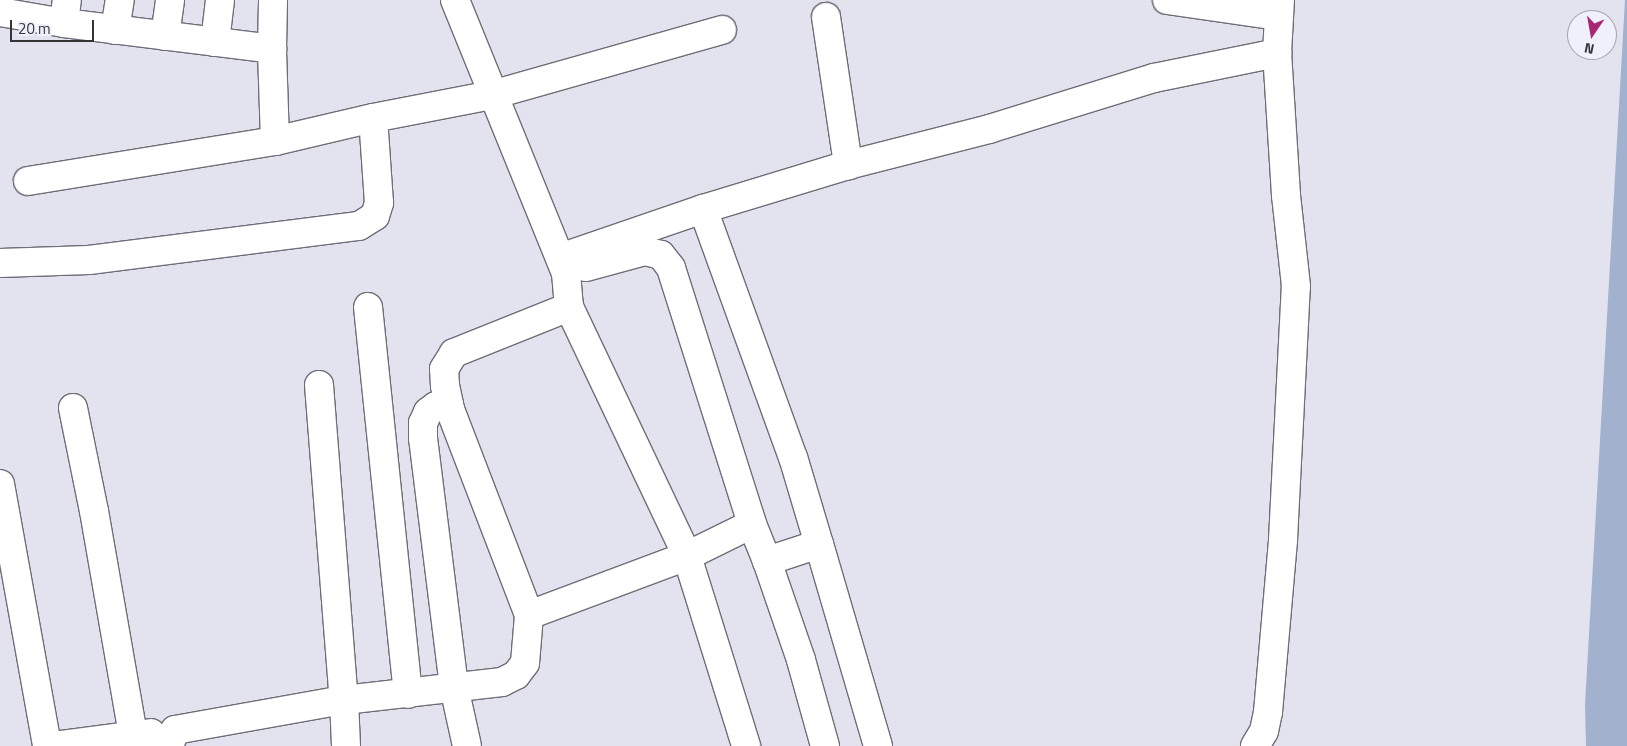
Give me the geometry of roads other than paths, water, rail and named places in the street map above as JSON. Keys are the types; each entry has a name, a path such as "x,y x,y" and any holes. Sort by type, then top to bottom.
{"street":[{"path":"115,30 120,0"},
{"path":"165,36 170,0"},
{"path":"215,42 220,0"},
{"path":"273,0 272,49 275,141"},
{"path":"455,0 492,95 563,265 569,307 687,556 746,746"},
{"path":"1167,0 1279,8 1277,53 1286,195 1296,286 1283,540 1268,712 1264,732 1255,746"},
{"path":"0,12 65,12 115,30 272,49"},
{"path":"826,16 848,164"},
{"path":"28,181 275,141 373,118 492,95 722,30"},
{"path":"563,265 703,209 848,164 989,129 1154,78 1277,53"},
{"path":"0,263 89,260 358,226 375,216 379,203 373,118"},
{"path":"703,209 793,457 878,746"},
{"path":"563,265 645,251 661,255 671,268 752,524 767,561 801,660 825,746"},
{"path":"368,307 408,694"},
{"path":"54,746 133,735 172,738 344,700 502,682 516,675 525,663 528,615 449,404 444,386 444,369 454,353 569,307"},
{"path":"320,384 346,746"},
{"path":"449,404 436,406 428,412 423,423 423,438 454,687 466,746"},
{"path":"73,408 96,521 133,735"},
{"path":"0,484 48,746"},
{"path":"528,615 687,556 752,524"},
{"path":"767,561 819,544"}],"water":[{"path":"1625,0 1627,0 1627,746 1586,746 1585,705"}]}
